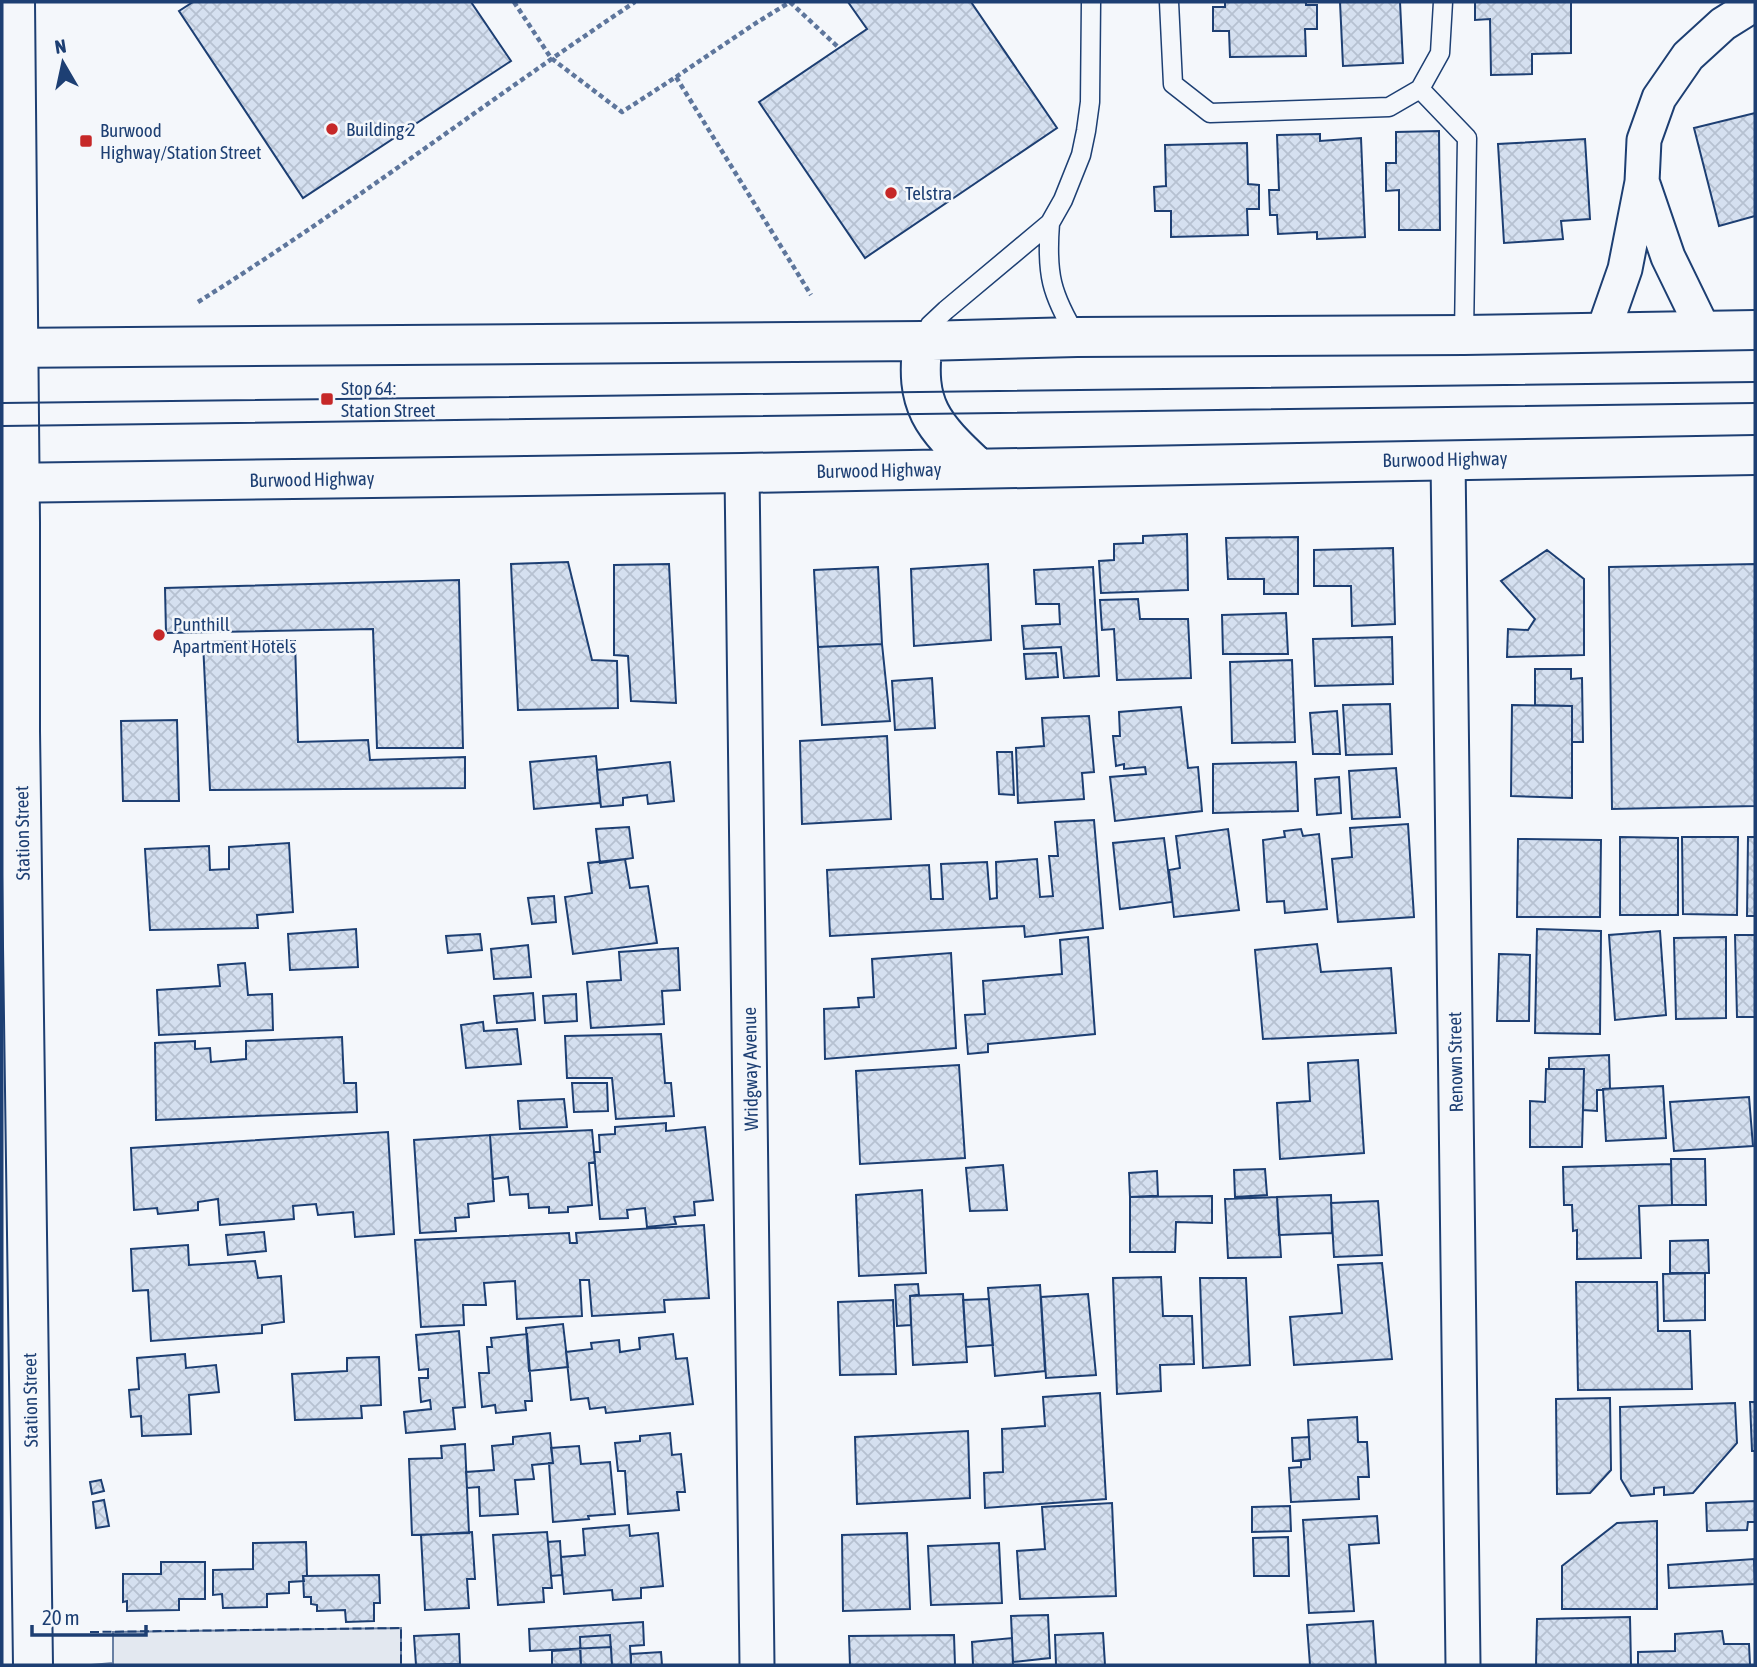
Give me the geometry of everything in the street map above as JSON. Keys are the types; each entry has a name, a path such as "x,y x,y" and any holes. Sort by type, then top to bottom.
{"main road":[{"name":"Station Street","path":"10,21 11,483 20,731 15,1283 33,1665"},
{"path":"10,348 923,341 1755,330"},
{"path":"923,341 919,371 927,413 948,440 978,468"},
{"name":"Burwood Highway","path":"11,483 1755,455"}],"street":[{"path":"1603,332 1625,269 1642,182 1644,140 1659,98 1688,56 1723,24 1755,4"},
{"path":"1642,182 1668,257 1704,331"},
{"name":"Renown Street","path":"1448,459 1463,1665"},
{"name":"Wridgway Avenue","path":"742,473 757,1665"}],"lane":[{"path":"1077,337 1056,299 1048,265 1050,223 1073,176 1086,131 1091,81 1091,2"},
{"path":"1169,2 1173,84 1210,113 1389,107 1420,89 1440,54 1443,2"},
{"path":"1420,89 1467,138 1464,335"},
{"path":"923,341 930,325 946,310 1050,223"}],"path":[{"path":"514,2 551,58 622,112 790,2 839,48"},
{"path":"198,302 332,215 551,58 635,2"},
{"path":"676,76 811,295"}],"shaded area":[{"path":"401,1628 401,1665 91,1665 113,1663 113,1632"}],"building":[{"name":"Building 2","path":"193,2 471,2 511,61 303,198 179,11"},
{"name":"Telstra","path":"848,2 971,2 1057,128 865,258 759,102 867,29"},
{"path":"1225,2 1306,2 1306,5 1317,5 1317,29 1305,29 1306,56 1230,57 1229,31 1213,31 1213,7 1225,7"},
{"path":"1340,2 1400,2 1403,63 1343,66"},
{"path":"1475,2 1571,2 1571,53 1532,54 1532,74 1491,75 1490,19 1475,20"},
{"path":"1755,113 1755,216 1719,226 1694,128"},
{"path":"1439,131 1440,230 1399,230 1399,190 1386,191 1386,163 1396,163 1396,132"},
{"path":"1320,134 1320,141 1361,138 1365,237 1317,239 1317,232 1278,234 1277,215 1270,215 1269,190 1279,190 1277,135"},
{"path":"1585,139 1590,219 1561,221 1563,239 1504,243 1498,144"},
{"path":"1247,143 1248,184 1259,185 1259,209 1247,209 1248,235 1171,237 1171,211 1155,211 1154,187 1166,186 1165,145"},
{"path":"1187,534 1188,590 1101,593 1099,561 1114,560 1114,544 1143,543 1143,536"},
{"path":"1298,537 1298,594 1264,594 1264,579 1228,579 1226,538"},
{"path":"1393,548 1395,624 1352,626 1351,586 1314,586 1314,550"},
{"path":"1547,550 1584,579 1584,655 1507,657 1508,629 1528,630 1535,619 1501,581"},
{"path":"568,562 592,660 617,661 618,708 518,710 511,564"},
{"path":"669,564 676,703 631,701 628,656 614,655 614,565"},
{"path":"988,564 991,640 914,646 911,569"},
{"path":"1755,564 1755,806 1612,809 1609,567"},
{"path":"878,567 882,644 818,647 814,570"},
{"path":"1093,567 1099,676 1064,678 1061,647 1024,649 1022,626 1060,624 1059,604 1036,604 1034,570"},
{"path":"459,580 463,748 377,748 373,629 166,633 165,588"},
{"path":"1138,599 1140,619 1188,619 1191,678 1117,680 1114,629 1102,630 1100,600"},
{"path":"1286,613 1288,654 1223,654 1222,615"},
{"path":"1392,637 1393,684 1315,686 1313,639"},
{"path":"295,641 298,742 368,740 370,760 465,757 465,788 210,790 203,642"},
{"path":"882,644 890,721 822,725 818,647"},
{"path":"1056,653 1058,677 1026,679 1024,654"},
{"path":"1292,660 1295,742 1232,743 1230,662"},
{"path":"1535,669 1571,669 1571,679 1582,678 1583,742 1572,742 1572,706 1535,705"},
{"path":"932,678 935,728 895,730 892,681"},
{"path":"1390,704 1392,754 1346,755 1343,705"},
{"path":"1512,705 1572,706 1572,798 1511,796"},
{"path":"1181,707 1188,768 1198,767 1202,811 1115,821 1110,777 1146,774 1145,767 1124,769 1124,764 1116,766 1113,736 1120,736 1119,712"},
{"path":"1337,711 1340,754 1313,754 1310,713"},
{"path":"1089,716 1094,772 1082,773 1084,799 1018,803 1016,748 1044,746 1042,718"},
{"path":"177,720 179,801 123,801 121,721"},
{"path":"887,736 891,819 802,824 800,741"},
{"path":"997,752 1012,752 1014,795 999,794"},
{"path":"596,756 600,803 534,809 530,762"},
{"path":"670,762 674,801 648,804 647,795 623,798 623,805 601,807 597,770"},
{"path":"1296,762 1298,811 1213,813 1213,764"},
{"path":"1396,768 1400,817 1352,819 1349,771"},
{"path":"1339,777 1341,813 1317,815 1315,779"},
{"path":"1094,820 1103,928 1025,937 1024,926 830,936 827,870 929,865 931,899 943,899 941,864 987,862 990,899 997,898 996,862 1037,859 1040,897 1053,896 1049,856 1058,856 1055,822"},
{"path":"1408,824 1414,917 1338,922 1332,859 1352,857 1350,828"},
{"path":"629,827 633,858 600,863 596,829"},
{"path":"1228,829 1239,910 1174,917 1169,870 1180,868 1176,836"},
{"path":"1301,829 1303,836 1319,834 1327,909 1285,913 1284,901 1267,902 1263,840 1285,837 1284,831"},
{"path":"1620,837 1678,838 1678,915 1620,915"},
{"path":"1682,837 1738,837 1737,915 1683,914"},
{"path":"1748,837 1755,837 1755,916 1747,916"},
{"path":"1164,838 1172,902 1120,909 1113,843"},
{"path":"1518,839 1601,840 1600,917 1517,917"},
{"path":"289,843 293,912 257,915 258,928 150,930 145,849 209,846 210,870 229,869 229,847"},
{"path":"625,859 630,888 648,886 657,943 573,954 565,897 592,893 588,863"},
{"path":"554,896 556,922 532,924 528,898"},
{"path":"356,929 358,967 290,970 288,934"},
{"path":"1537,929 1601,931 1600,1034 1535,1033"},
{"path":"1660,931 1666,1015 1615,1020 1609,935"},
{"path":"480,934 482,950 448,953 446,936"},
{"path":"1735,935 1755,935 1755,1017 1737,1017"},
{"path":"1088,937 1095,1034 988,1044 988,1052 968,1054 965,1015 985,1014 983,981 1062,974 1060,940"},
{"path":"1726,937 1726,1018 1676,1019 1674,938"},
{"path":"1317,944 1321,972 1391,968 1396,1033 1263,1039 1255,950"},
{"path":"528,945 531,977 494,979 491,949"},
{"path":"678,948 680,990 662,991 664,1024 591,1028 587,982 621,980 619,952"},
{"path":"951,953 956,1048 825,1059 824,1009 859,1007 858,998 874,997 872,959"},
{"path":"1499,954 1530,955 1529,1021 1497,1021"},
{"path":"245,963 248,995 272,994 273,1030 159,1035 157,990 220,986 218,965"},
{"path":"533,993 535,1020 497,1023 494,996"},
{"path":"576,994 577,1021 545,1023 543,996"},
{"path":"483,1022 484,1031 517,1029 521,1064 466,1068 461,1025"},
{"path":"661,1034 665,1083 671,1083 674,1116 616,1119 612,1078 567,1078 565,1036"},
{"path":"342,1037 344,1083 356,1083 357,1112 156,1120 155,1043 195,1041 195,1049 210,1048 211,1062 246,1059 246,1041"},
{"path":"1609,1055 1610,1089 1597,1090 1597,1111 1583,1110 1584,1069 1549,1069 1549,1058"},
{"path":"1358,1060 1364,1153 1280,1159 1277,1103 1310,1101 1308,1063"},
{"path":"959,1065 965,1158 860,1164 856,1071"},
{"path":"1546,1069 1584,1069 1582,1147 1530,1147 1530,1101 1545,1102"},
{"path":"572,1083 607,1083 608,1111 574,1112"},
{"path":"1663,1086 1666,1138 1606,1141 1603,1089"},
{"path":"1749,1097 1753,1146 1674,1151 1670,1102"},
{"path":"564,1099 567,1127 520,1129 518,1101"},
{"path":"666,1123 666,1131 705,1127 713,1200 694,1202 695,1215 674,1217 676,1224 647,1227 645,1208 627,1210 628,1218 600,1219 594,1152 600,1152 599,1135 615,1134 615,1127"},
{"path":"592,1130 595,1162 589,1163 592,1205 568,1207 568,1212 549,1213 549,1207 529,1208 528,1194 510,1195 508,1177 493,1179 490,1135"},
{"path":"388,1132 394,1234 355,1237 353,1212 318,1215 316,1204 293,1206 294,1219 220,1225 218,1199 198,1202 198,1210 158,1214 157,1208 134,1210 131,1148"},
{"path":"490,1135 494,1201 468,1204 469,1217 455,1218 456,1231 420,1233 414,1140"},
{"path":"1671,1159 1705,1159 1706,1205 1672,1205"},
{"path":"1671,1164 1672,1205 1639,1206 1641,1258 1577,1259 1577,1230 1573,1231 1572,1205 1564,1205 1563,1167"},
{"path":"1003,1165 1007,1210 970,1211 966,1168"},
{"path":"1265,1169 1267,1195 1235,1197 1234,1170"},
{"path":"1157,1171 1158,1196 1130,1197 1129,1173"},
{"path":"922,1190 926,1273 859,1276 856,1195"},
{"path":"1331,1195 1332,1233 1279,1235 1277,1197"},
{"path":"1212,1196 1212,1223 1176,1222 1175,1252 1130,1252 1130,1197"},
{"path":"1277,1197 1281,1257 1228,1258 1225,1199"},
{"path":"1378,1201 1382,1255 1334,1257 1331,1203"},
{"path":"704,1225 709,1298 664,1300 665,1312 592,1316 589,1280 580,1280 582,1316 517,1319 515,1281 484,1283 486,1305 463,1305 464,1325 421,1327 415,1240 569,1233 570,1243 577,1243 576,1233"},
{"path":"264,1232 266,1251 228,1255 226,1235"},
{"path":"1708,1240 1709,1273 1670,1273 1670,1241"},
{"path":"188,1245 189,1265 255,1261 258,1278 281,1276 284,1322 262,1325 262,1333 151,1341 148,1290 133,1291 131,1249"},
{"path":"1382,1263 1392,1359 1294,1365 1290,1317 1342,1313 1338,1265"},
{"path":"1705,1273 1705,1320 1664,1321 1663,1274"},
{"path":"1161,1277 1163,1316 1192,1316 1194,1364 1160,1365 1161,1391 1117,1394 1113,1278"},
{"path":"1200,1278 1246,1278 1250,1365 1203,1368"},
{"path":"1576,1282 1657,1282 1658,1331 1690,1331 1692,1389 1578,1390"},
{"path":"918,1284 919,1295 910,1296 911,1325 897,1326 895,1285"},
{"path":"1040,1285 1045,1371 995,1376 988,1288"},
{"path":"963,1294 967,1362 913,1365 910,1296"},
{"path":"1088,1294 1096,1375 1046,1378 1041,1297"},
{"path":"989,1299 993,1345 966,1347 963,1300"},
{"path":"893,1300 896,1374 840,1375 838,1302"},
{"path":"563,1324 568,1367 529,1371 526,1328"},
{"path":"459,1331 465,1407 453,1408 455,1429 406,1433 404,1412 431,1409 430,1400 421,1402 419,1378 428,1378 428,1369 419,1370 416,1335"},
{"path":"527,1334 532,1401 525,1401 526,1410 496,1413 495,1405 482,1407 479,1373 489,1373 487,1347 492,1347 491,1338"},
{"path":"673,1334 676,1359 687,1358 693,1404 606,1413 605,1407 590,1409 588,1398 571,1400 566,1352 592,1349 591,1343 619,1340 620,1352 640,1349 639,1338"},
{"path":"185,1354 186,1368 216,1365 219,1392 189,1395 191,1434 142,1436 141,1416 131,1417 129,1390 139,1389 137,1358"},
{"path":"379,1357 381,1405 361,1406 362,1418 295,1420 292,1374 347,1371 347,1358"},
{"path":"1100,1393 1106,1499 985,1508 984,1473 1003,1472 1002,1429 1045,1426 1043,1397"},
{"path":"1610,1398 1611,1470 1590,1493 1557,1494 1556,1399"},
{"path":"1750,1402 1755,1402 1755,1451 1752,1451"},
{"path":"1735,1403 1737,1443 1693,1493 1664,1495 1664,1487 1654,1488 1654,1494 1631,1496 1621,1479 1620,1407"},
{"path":"1357,1417 1358,1442 1367,1442 1369,1477 1358,1477 1359,1499 1291,1502 1289,1468 1301,1467 1301,1460 1310,1459 1308,1420"},
{"path":"968,1431 970,1498 857,1504 855,1437"},
{"path":"550,1433 553,1463 532,1465 534,1479 515,1480 518,1514 480,1516 479,1487 467,1488 466,1472 494,1470 492,1446 513,1444 513,1437"},
{"path":"670,1433 672,1455 681,1454 685,1492 677,1492 679,1510 628,1514 625,1471 618,1471 615,1443 640,1441 640,1436"},
{"path":"1309,1437 1310,1459 1293,1461 1292,1438"},
{"path":"465,1444 469,1533 412,1535 409,1459 442,1458 441,1446"},
{"path":"579,1446 581,1464 610,1462 615,1514 553,1522 549,1463 553,1463 551,1448"},
{"path":"101,1480 104,1491 92,1494 90,1482"},
{"path":"104,1500 109,1526 96,1528 93,1502"},
{"path":"1755,1501 1755,1522 1748,1522 1747,1530 1707,1531 1706,1503"},
{"path":"1112,1503 1116,1596 1020,1599 1017,1551 1045,1549 1042,1507"},
{"path":"1290,1506 1291,1531 1252,1532 1252,1507"},
{"path":"1377,1516 1379,1543 1349,1545 1354,1611 1309,1613 1303,1520"},
{"path":"1657,1521 1657,1609 1562,1609 1562,1566 1617,1523"},
{"path":"629,1525 630,1536 658,1533 663,1586 641,1588 641,1598 613,1600 612,1590 564,1594 561,1557 585,1555 583,1529"},
{"path":"472,1532 475,1579 467,1579 469,1608 425,1610 421,1535"},
{"path":"547,1532 552,1588 543,1588 544,1602 498,1605 493,1535"},
{"path":"907,1533 910,1609 843,1611 842,1535"},
{"path":"1288,1537 1289,1576 1254,1576 1253,1538"},
{"path":"560,1541 562,1575 551,1576 548,1542"},
{"path":"306,1542 307,1576 303,1576 304,1581 289,1582 289,1593 267,1594 267,1607 223,1608 222,1594 213,1595 213,1570 253,1569 253,1543"},
{"path":"999,1543 1002,1603 931,1605 928,1546"},
{"path":"1754,1559 1755,1584 1669,1588 1668,1565"},
{"path":"161,1562 205,1562 205,1599 179,1599 179,1610 127,1611 127,1601 123,1602 123,1574 161,1574"},
{"path":"379,1575 380,1603 374,1603 374,1621 346,1622 345,1610 317,1611 317,1605 311,1604 311,1597 304,1597 303,1576"},
{"path":"1048,1615 1050,1658 1013,1662 1011,1616"},
{"path":"1630,1617 1631,1665 1536,1665 1537,1619"},
{"path":"1373,1621 1376,1665 1310,1665 1307,1625"},
{"path":"643,1622 644,1645 630,1646 631,1665 612,1665 611,1647 530,1651 529,1629"},
{"path":"1722,1631 1724,1644 1749,1644 1750,1665 1638,1665 1638,1652 1675,1651 1675,1634"},
{"path":"1103,1633 1105,1665 1056,1665 1055,1635"},
{"path":"459,1634 460,1664 416,1665 414,1636"},
{"path":"610,1635 612,1665 581,1665 580,1637"},
{"path":"954,1635 955,1665 850,1665 849,1636"},
{"path":"1012,1638 1013,1665 973,1665 972,1642"},
{"path":"580,1649 581,1665 552,1665 552,1651"},
{"path":"661,1652 662,1665 631,1665 631,1654"}],"tram line":[{"path":"2,403 1755,382"},
{"path":"2,426 1755,403"}],"fence":[{"path":"90,1632 401,1628 401,1665"}],"place":[{"name":"Building 2","path":"332,129"},
{"name":"Burwood Highway/Station Street","path":"86,141"},
{"name":"Telstra","path":"891,193"},
{"name":"Stop 64: Station Street","path":"327,399"},
{"name":"Punthill Apartment Hotels","path":"159,635"}]}
